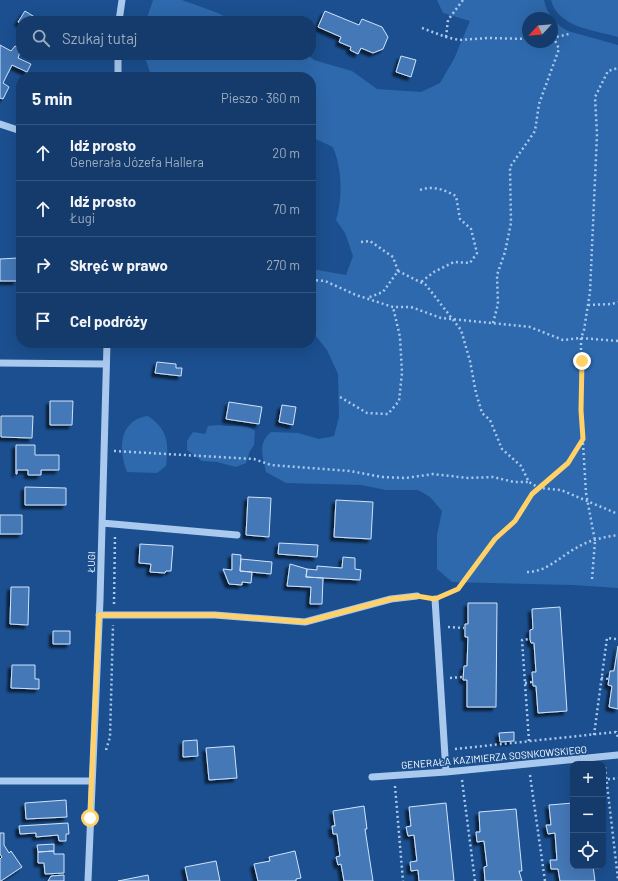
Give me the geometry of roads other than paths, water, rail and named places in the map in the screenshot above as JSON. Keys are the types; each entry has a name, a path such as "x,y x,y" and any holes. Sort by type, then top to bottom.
{"street":[{"path":"120,16 122,0"},
{"path":"118,60 118,72"},
{"path":"0,124 16,129"},
{"name":"ŁUGI","path":"88,881 99,615 107,348"},
{"path":"0,363 105,364"},
{"path":"102,523 237,535"},
{"path":"99,615 215,615 305,622 391,599 417,596"},
{"path":"435,599 446,772"},
{"name":"GENERAŁA KAZIMIERZA SOSNKOWSKIEGO","path":"372,777 446,772 618,755"},
{"path":"0,781 91,781"}]}
